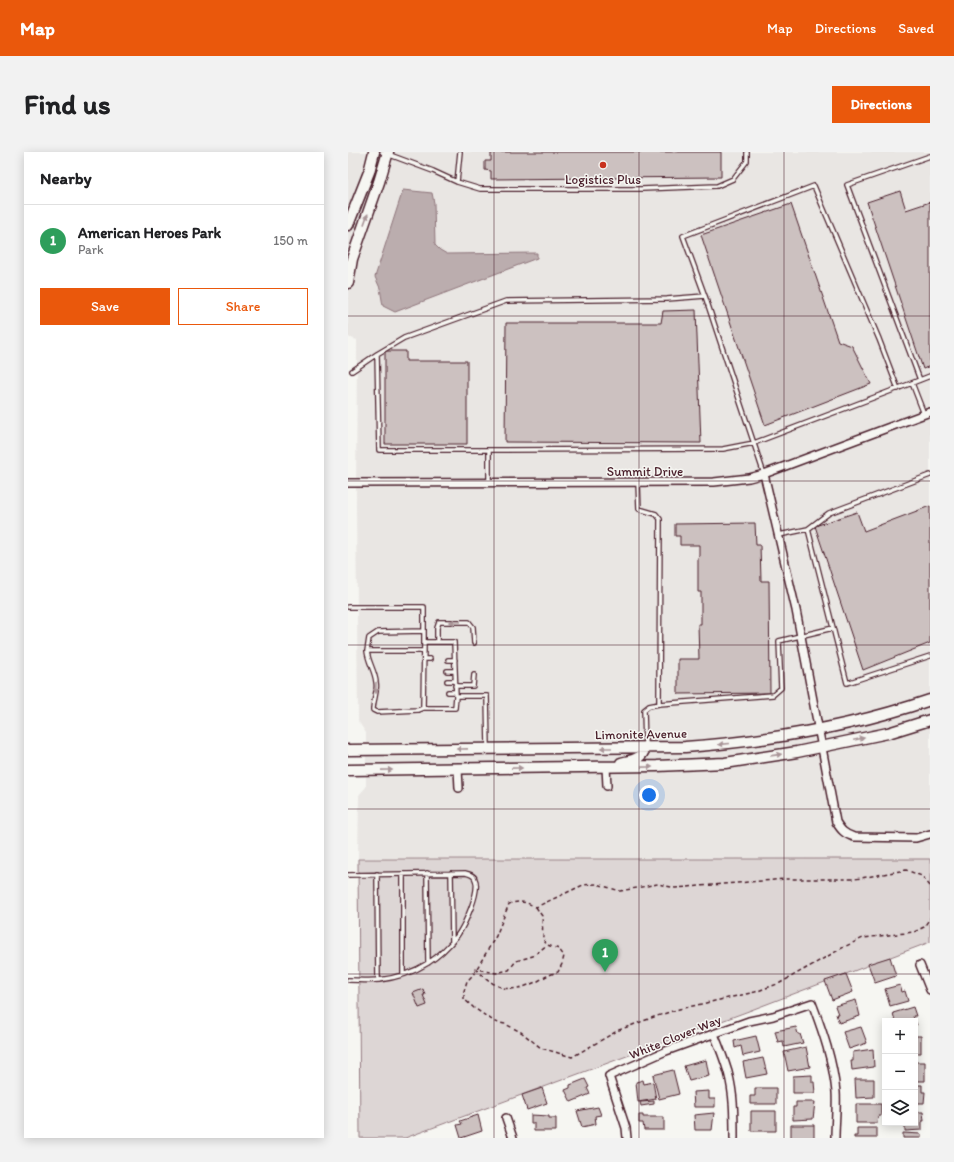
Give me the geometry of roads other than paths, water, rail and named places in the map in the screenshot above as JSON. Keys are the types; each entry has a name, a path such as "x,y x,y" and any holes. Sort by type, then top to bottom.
{"main road":[{"path":"348,225 369,172 374,152"},
{"path":"348,283 352,259 386,153"},
{"name":"Limonite Avenue","path":"348,750 685,747 726,744 764,740 818,730 873,717 930,700"},
{"path":"348,770 606,767 725,763 797,752 888,733 930,720"},
{"path":"606,767 638,758 643,754 644,747"}],"street":[{"name":"Summit Drive","path":"348,483 638,483 714,482 749,478 764,474 927,413"},
{"path":"764,474 801,636 836,822 841,830 846,834 854,836 916,838 930,834"},
{"path":"606,767 607,786"},
{"path":"458,769 459,788"},
{"path":"920,965 930,990"},
{"name":"White Clover Way","path":"627,1138 626,1128 609,1076 666,1051 749,1021 773,1016 812,1003 825,1039 833,1070 836,1113 835,1138"},
{"path":"714,1034 728,1072 732,1090 734,1108 734,1138"},
{"path":"506,1118 513,1138"}],"lane":[{"path":"457,182 460,152"},
{"path":"386,153 433,170 457,182 480,188 642,189 717,186 733,179 747,161 747,152"},
{"path":"920,380 847,185 930,156"},
{"path":"764,474 705,296 683,236 814,186 879,339 898,389"},
{"path":"352,371 404,338 506,300 667,299 705,296"},
{"path":"377,354 379,450 723,449 754,443 930,376"},
{"path":"912,383 927,413"},
{"path":"489,450 489,483"},
{"path":"779,535 808,529 829,513 930,475"},
{"path":"638,483 639,509 656,514 660,519 659,704"},
{"path":"808,529 847,683 930,656"},
{"path":"348,608 424,607 423,708"},
{"path":"437,642 437,628 439,622 469,622 473,627 474,642"},
{"path":"644,747 644,710 649,706 773,694 782,688 779,641 833,628"},
{"path":"424,630 378,632 369,638 367,656 377,683 373,710 377,712 418,710 423,708 455,708 454,642 424,642"},
{"path":"367,651 424,651"},
{"path":"424,660 430,660"},
{"path":"448,660 455,660"},
{"path":"424,671 430,671"},
{"path":"447,671 454,671"},
{"path":"455,686 473,686 474,675"},
{"path":"424,681 430,681"},
{"path":"447,681 455,681"},
{"path":"424,692 429,692"},
{"path":"448,692 455,694 487,696 488,749"},
{"path":"427,873 428,963"},
{"path":"348,875 427,873 469,874 475,879 476,883 473,902 467,918 452,942 444,951 428,963 403,974 378,980 348,980"},
{"path":"451,873 452,942"},
{"path":"377,874 378,980"},
{"path":"403,874 403,974"}],"place":[{"name":"Logistics Plus","path":"603,165"},
{"name":"American Heroes Park","path":"605,972"}]}
